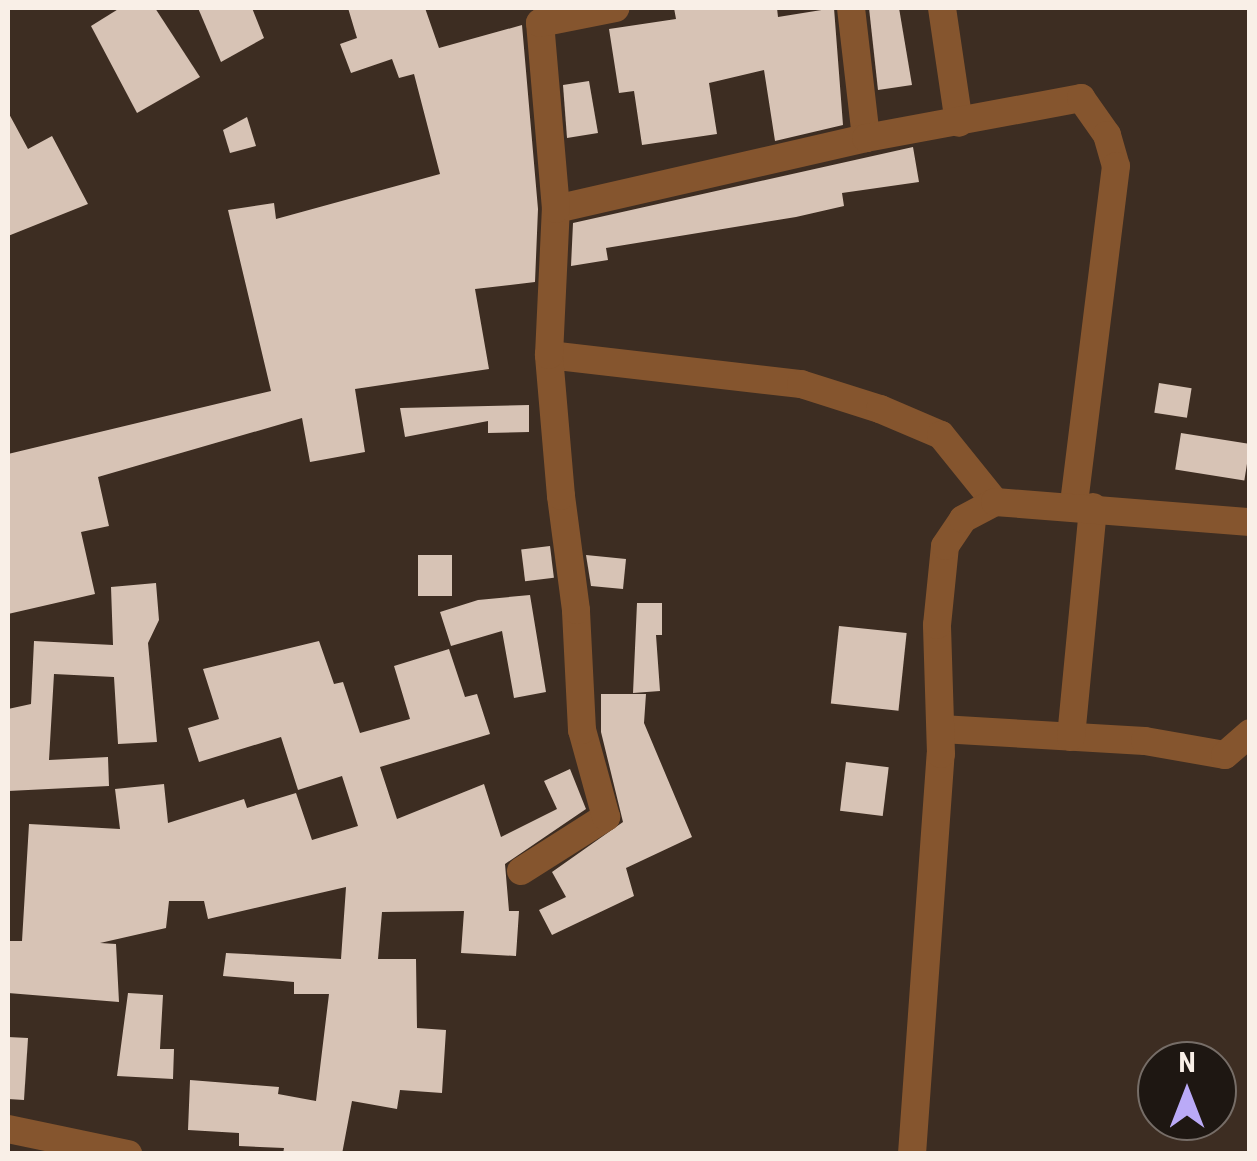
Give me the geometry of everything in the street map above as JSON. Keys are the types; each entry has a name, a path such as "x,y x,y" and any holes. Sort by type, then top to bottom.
{"street":[{"path":"520,871 606,816 582,730 549,355 556,209 540,23 616,8"},
{"path":"851,8 866,138"},
{"path":"942,8 959,123"},
{"path":"556,209 866,138 1078,97 1112,147 1116,166 1084,506 1071,737"},
{"path":"549,355 801,384 880,409 941,434 962,452 995,502"},
{"path":"912,1154 940,729 937,625 945,546 963,519 995,502 1250,522"},
{"path":"940,729 1071,737 1225,755 1250,733"},
{"path":"8,1129 128,1154"}],"building":[{"path":"120,8 155,8 200,77 137,113 91,26"},
{"path":"198,8 252,8 264,38 221,62"},
{"path":"348,8 425,8 439,48 522,25 538,209 535,282 475,289 489,369 355,389 365,452 310,462 302,418 98,477 109,526 81,532 95,594 8,614 8,454 271,391 228,210 274,203 276,219 440,174 414,74 399,78 392,59 351,73 340,44 357,38"},
{"path":"674,8 777,8 778,17 834,8 843,125 775,141 764,70 709,83 717,134 642,145 634,91 619,93 609,29 676,19"},
{"path":"869,8 899,8 912,85 878,90"},
{"path":"589,81 598,133 567,138 563,85"},
{"path":"8,112 28,149 52,136 88,204 8,236"},
{"path":"247,117 256,146 230,153 223,130"},
{"path":"913,147 919,182 842,193 844,206 796,217 606,248 608,260 571,266 573,223"},
{"path":"1159,383 1192,388 1187,418 1154,413"},
{"path":"529,405 529,432 488,433 488,421 405,437 400,408"},
{"path":"1181,433 1250,444 1244,480 1175,470"},
{"path":"550,546 554,578 525,581 521,550"},
{"path":"418,555 452,555 452,596 418,596"},
{"path":"586,555 626,559 623,589 591,586"},
{"path":"156,583 159,620 148,643 157,742 118,744 114,677 54,674 49,760 108,757 109,786 8,791 8,709 31,704 34,641 113,645 111,587"},
{"path":"530,595 546,692 514,698 502,631 451,646 440,612 478,600"},
{"path":"637,603 662,603 662,635 656,635 660,691 633,693"},
{"path":"839,626 907,633 898,711 831,704"},
{"path":"319,641 334,684 343,682 360,733 410,719 394,666 449,649 465,697 477,694 490,734 380,767 397,819 484,784 501,837 557,809 544,781 570,769 586,809 505,864 509,911 519,911 516,956 461,953 464,911 382,912 378,959 416,959 417,1028 446,1030 442,1093 400,1090 397,1109 352,1101 342,1154 283,1154 284,1148 239,1146 239,1133 188,1130 190,1080 279,1087 278,1094 316,1101 329,994 294,994 294,982 223,976 226,953 341,959 346,887 208,919 204,901 169,901 166,928 100,943 116,944 119,1002 8,993 9,941 22,941 29,824 120,829 115,789 164,784 168,823 244,799 247,808 296,793 312,840 358,826 342,776 298,790 281,737 199,762 188,728 219,719 203,669"},
{"path":"601,694 646,694 644,723 692,837 626,868 634,896 552,935 539,910 566,897 552,872 623,822 601,732"},
{"path":"846,762 889,767 883,816 840,811"},
{"path":"128,993 163,995 160,1049 174,1049 173,1079 117,1076"},
{"path":"8,1037 28,1038 24,1100 8,1099"}]}
